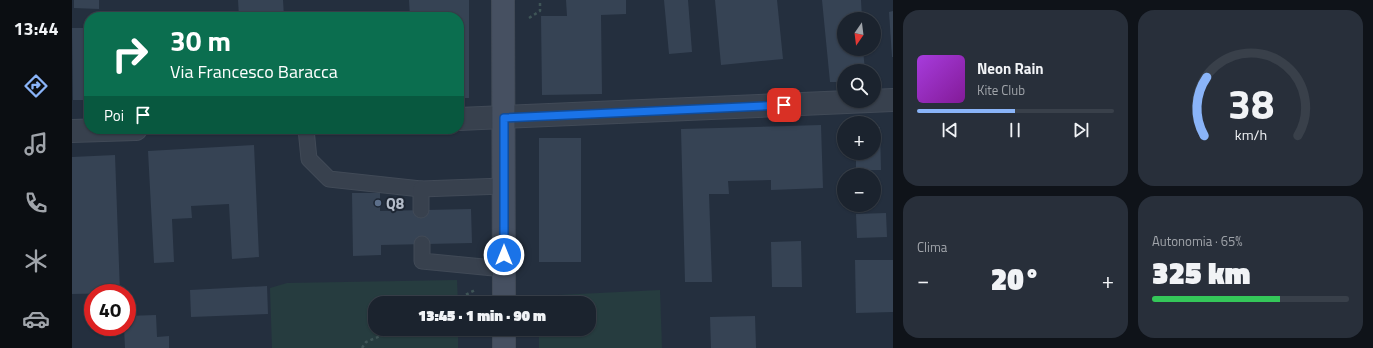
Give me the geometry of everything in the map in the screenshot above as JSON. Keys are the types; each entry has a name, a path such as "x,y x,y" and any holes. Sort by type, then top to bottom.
{"street":[{"path":"504,0 504,296"},
{"path":"464,119 893,100"},
{"path":"72,131 84,131"},
{"path":"504,336 504,348"}],"lane":[{"path":"306,134 309,159 329,179 421,189 503,186"},
{"path":"421,189 422,210"},
{"path":"422,244 422,261 504,269"}],"path":[{"path":"362,348 366,342 380,336"}],"green space":[{"path":"457,280 458,296 368,296 368,336 458,336 458,348 272,348 270,288 287,283"},
{"path":"660,290 662,348 539,348 539,336 596,336 596,296 538,296"}],"building":[{"path":"74,0 99,0 99,9 74,8"},
{"path":"238,0 283,0 284,12 239,12"},
{"path":"409,0 469,0 469,98 464,98 464,12 410,12"},
{"path":"566,0 626,0 626,14 601,15 602,94 542,95 541,16 567,16"},
{"path":"664,0 688,0 692,52 669,54"},
{"path":"715,0 777,0 783,59 721,65"},
{"path":"822,0 861,0 862,12 837,12 837,56 864,56 864,64 837,64 837,82 830,82"},
{"path":"893,11 893,57 892,57 889,12"},
{"path":"72,28 84,28 84,100 73,100"},
{"path":"821,125 823,188 771,190 771,180 728,181 729,194 709,194 712,282 685,282 681,129"},
{"path":"539,138 581,138 581,262 539,262"},
{"path":"254,145 259,257 232,259 229,204 191,206 192,218 172,219 174,262 154,263 148,151"},
{"path":"115,155 120,284 84,284 84,294 72,294 72,157"},
{"path":"856,160 881,160 881,168 856,168"},
{"path":"352,193 380,193 380,211 471,209 472,243 381,245 381,255 353,256"},
{"path":"886,213 887,237 857,238 856,214"},
{"path":"801,241 802,287 772,287 771,242"},
{"path":"855,260 893,260 893,312 856,313"},
{"path":"267,286 268,314 191,317 190,290"},
{"path":"156,315 157,337 169,336 169,348 125,348 124,336 136,336 136,316"},
{"path":"755,316 756,348 711,348 710,317"}],"place":[{"name":"Q8","path":"378,203"}],"route":[{"path":"504,255 504,118 784,105"}]}
